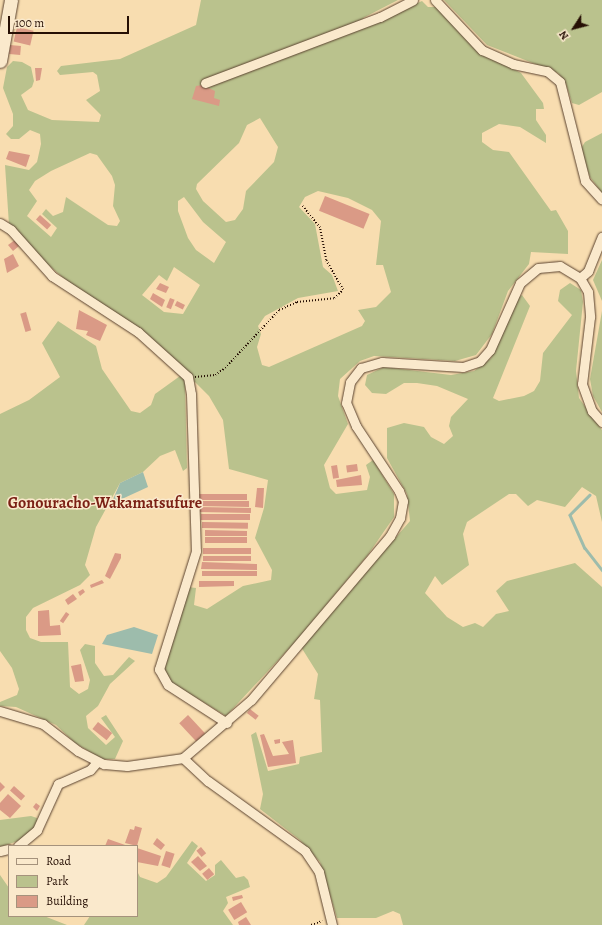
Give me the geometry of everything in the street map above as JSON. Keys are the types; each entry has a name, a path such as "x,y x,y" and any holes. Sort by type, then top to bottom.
{"main road":[{"path":"0,61 11,0"}],"street":[{"path":"205,83 380,18 413,0"},
{"path":"435,0 482,50 513,64 547,71 560,82 585,181 602,200"},
{"path":"0,223 11,230 52,276 138,332 188,377 191,394 196,551 159,669 168,685 227,723"},
{"path":"580,278 588,271 602,237"},
{"path":"0,711 43,724 97,762 127,766 183,758 227,723 304,638 390,536 400,518 403,501 399,491 356,426 346,403 354,375 370,363 439,367 473,365 490,350 515,291 530,274 553,265 580,278 590,304 582,384 592,411 602,422"},
{"path":"183,758 208,781 305,851 319,872 332,924"},
{"path":"20,845 29,840 42,824 58,784 90,770 97,762"}],"path":[{"path":"188,377 215,375 225,368 269,317 284,308 297,302 334,298 343,290 326,260 320,228 302,206"},
{"path":"311,925 332,924"}],"green space":[{"path":"201,0 398,0 363,18 369,26 422,1 428,7 436,7 478,51 521,73 543,103 544,109 536,109 536,120 546,135 546,143 520,127 499,124 482,133 482,142 493,150 509,152 551,211 556,210 568,231 568,254 531,252 529,264 508,291 492,334 476,355 455,361 374,356 360,361 340,379 338,396 348,424 324,465 330,488 336,494 367,490 370,477 366,465 373,460 394,494 394,517 367,556 296,641 226,716 172,683 164,671 188,587 196,588 194,605 207,609 243,586 271,580 272,570 255,538 264,508 268,480 229,469 223,420 209,396 195,382 185,387 187,468 183,471 175,450 160,456 143,472 120,483 96,527 85,565 90,575 80,585 33,608 26,617 26,630 30,638 41,642 68,642 70,687 79,694 88,689 90,680 80,650 85,644 95,646 95,663 104,676 113,675 129,657 135,661 110,684 98,706 86,716 88,728 106,745 115,737 101,718 106,715 123,741 115,759 102,759 75,743 56,725 16,707 0,706 0,702 17,695 19,689 12,668 0,651 0,414 29,400 60,377 42,343 58,321 96,346 102,369 131,411 140,413 151,405 155,394 187,371 138,327 74,287 31,250 9,225 5,165 29,170 37,162 41,144 40,134 30,130 19,139 11,139 6,134 13,126 13,114 3,88 7,67 13,61 22,62 31,67 34,81 32,87 21,95 28,110 52,120 99,122 101,115 86,100 100,91 97,75 93,72 60,75 57,71 61,66 120,59 196,25","holes":["260,118 278,147 274,162 246,191 243,209 235,220 226,222 203,201 196,189 197,184 239,143 247,125","90,153 97,155 112,176 115,185 113,206 120,221 117,226 108,225 66,197 63,212 53,216 46,209 42,214 57,228 51,237 27,216 37,201 29,190 35,181 51,171","318,191 348,198 372,210 381,221 376,265 383,265 391,292 376,307 358,310 365,321 362,326 269,367 262,365 257,347 261,334 258,326 265,316 298,298 338,291 332,275 323,267 315,224 299,207 305,197","184,197 203,222 226,242 214,263 196,250 188,238 178,211 178,201","174,267 200,285 183,314 164,312 142,295 159,275 167,281"]},
{"path":"444,0 602,0 602,92 579,105 572,103 566,84 558,73 487,45"},
{"path":"602,133 602,193 590,177 580,150 585,142"},
{"path":"602,260 602,301 593,280"},
{"path":"570,283 581,290 583,302 576,371 579,398 602,430 602,522 596,496 582,487 565,507 537,500 528,506 516,494 509,494 467,522 463,534 469,565 442,585 435,576 425,593 447,617 463,627 475,623 483,627 496,614 509,611 496,591 507,581 575,563 602,587 602,925 403,925 400,914 393,911 376,918 337,918 320,862 300,840 260,809 263,794 251,735 256,732 268,771 299,764 300,757 322,752 320,700 314,699 318,674 301,647 410,521 407,494 387,458 387,428 404,423 424,427 431,437 444,444 453,436 449,426 451,417 468,399 437,386 417,383 404,383 386,394 372,393 365,385 367,375 384,367 451,375 474,371 491,358 516,300 522,295 530,306 493,398 499,401 524,396 534,391 540,381 543,353 572,315 558,301 560,290"},
{"path":"602,311 602,412 593,396 590,379"},
{"path":"31,816 37,818 37,825 21,840 0,847 0,820"},
{"path":"192,841 198,846 187,863 206,881 215,875 215,865 221,860 236,878 244,876 248,880 250,887 226,897 228,903 223,911 233,925 84,925 89,917 138,917 138,873 140,877 157,883 166,877"},
{"path":"0,875 8,887 8,917 47,917 67,925 0,925"}],"shaded area":[{"path":"143,472 148,487 111,504 120,483"},
{"path":"134,627 158,635 152,654 102,644 107,635"}],"building":[{"path":"17,27 34,31 30,45 14,42"},
{"path":"10,45 21,46 20,55 9,54"},
{"path":"35,68 42,68 40,80 36,81"},
{"path":"202,85 215,91 214,98 220,100 219,106 192,99 196,86"},
{"path":"9,151 30,155 26,167 6,159"},
{"path":"325,196 370,214 364,229 319,211"},
{"path":"40,215 51,225 47,229 36,219"},
{"path":"15,240 19,246 13,251 8,245"},
{"path":"13,254 19,266 7,273 4,259"},
{"path":"160,283 169,287 166,293 156,289"},
{"path":"153,293 165,300 162,307 150,299"},
{"path":"170,298 175,300 171,309 166,307"},
{"path":"177,301 185,305 183,310 175,305"},
{"path":"79,310 107,325 100,341 86,335 88,331 76,329"},
{"path":"26,312 31,330 25,332 20,314"},
{"path":"357,464 358,471 347,472 346,466"},
{"path":"337,465 339,478 333,479 331,466"},
{"path":"361,475 362,485 337,487 336,480"},
{"path":"257,488 264,488 263,508 255,507"},
{"path":"199,494 247,494 247,500 199,500"},
{"path":"199,501 249,501 249,507 199,506"},
{"path":"200,507 251,508 251,513 200,512"},
{"path":"201,514 250,514 250,520 201,520"},
{"path":"202,522 248,523 248,529 202,528"},
{"path":"205,530 247,531 247,536 205,536"},
{"path":"205,537 247,537 247,543 205,543"},
{"path":"203,548 251,548 251,554 203,554"},
{"path":"115,553 121,554 121,558 110,579 105,576"},
{"path":"203,556 251,556 251,561 203,561"},
{"path":"202,562 257,564 257,570 201,569"},
{"path":"202,571 257,571 257,576 202,576"},
{"path":"102,580 104,583 91,588 90,585"},
{"path":"199,581 234,581 234,586 199,587"},
{"path":"83,589 85,592 80,596 78,592"},
{"path":"73,594 77,599 68,605 65,600"},
{"path":"49,610 50,626 60,625 61,635 38,636 38,611"},
{"path":"66,612 69,614 63,623 60,621"},
{"path":"81,664 84,681 75,682 71,666"},
{"path":"250,709 259,716 256,720 247,713"},
{"path":"188,715 205,733 196,741 179,723"},
{"path":"98,722 112,733 107,740 92,729"},
{"path":"264,734 273,756 289,754 282,742 293,740 296,763 268,767 260,735"},
{"path":"280,739 280,743 275,744 274,740"},
{"path":"0,782 5,787 0,792"},
{"path":"14,786 25,796 21,800 10,790"},
{"path":"8,794 21,806 10,818 0,810 0,803"},
{"path":"36,803 40,806 37,811 33,807"},
{"path":"135,826 142,828 137,845 125,843 130,829 134,830"},
{"path":"157,838 165,845 161,850 153,844"},
{"path":"108,839 125,845 105,845"},
{"path":"201,847 206,853 202,857 196,851"},
{"path":"138,848 161,856 158,866 138,862"},
{"path":"166,851 175,854 170,868 161,865"},
{"path":"198,856 207,866 200,871 191,862"},
{"path":"209,868 214,874 207,880 202,874"},
{"path":"242,895 243,898 233,901 232,897"},
{"path":"241,902 247,912 234,920 228,910"},
{"path":"246,917 251,925 239,925 238,922"}],"waterway":[{"path":"590,495 570,515 585,548 602,570"}],"district":[{"name":"Gonouracho-Wakamatsufure","path":"105,503"}]}
